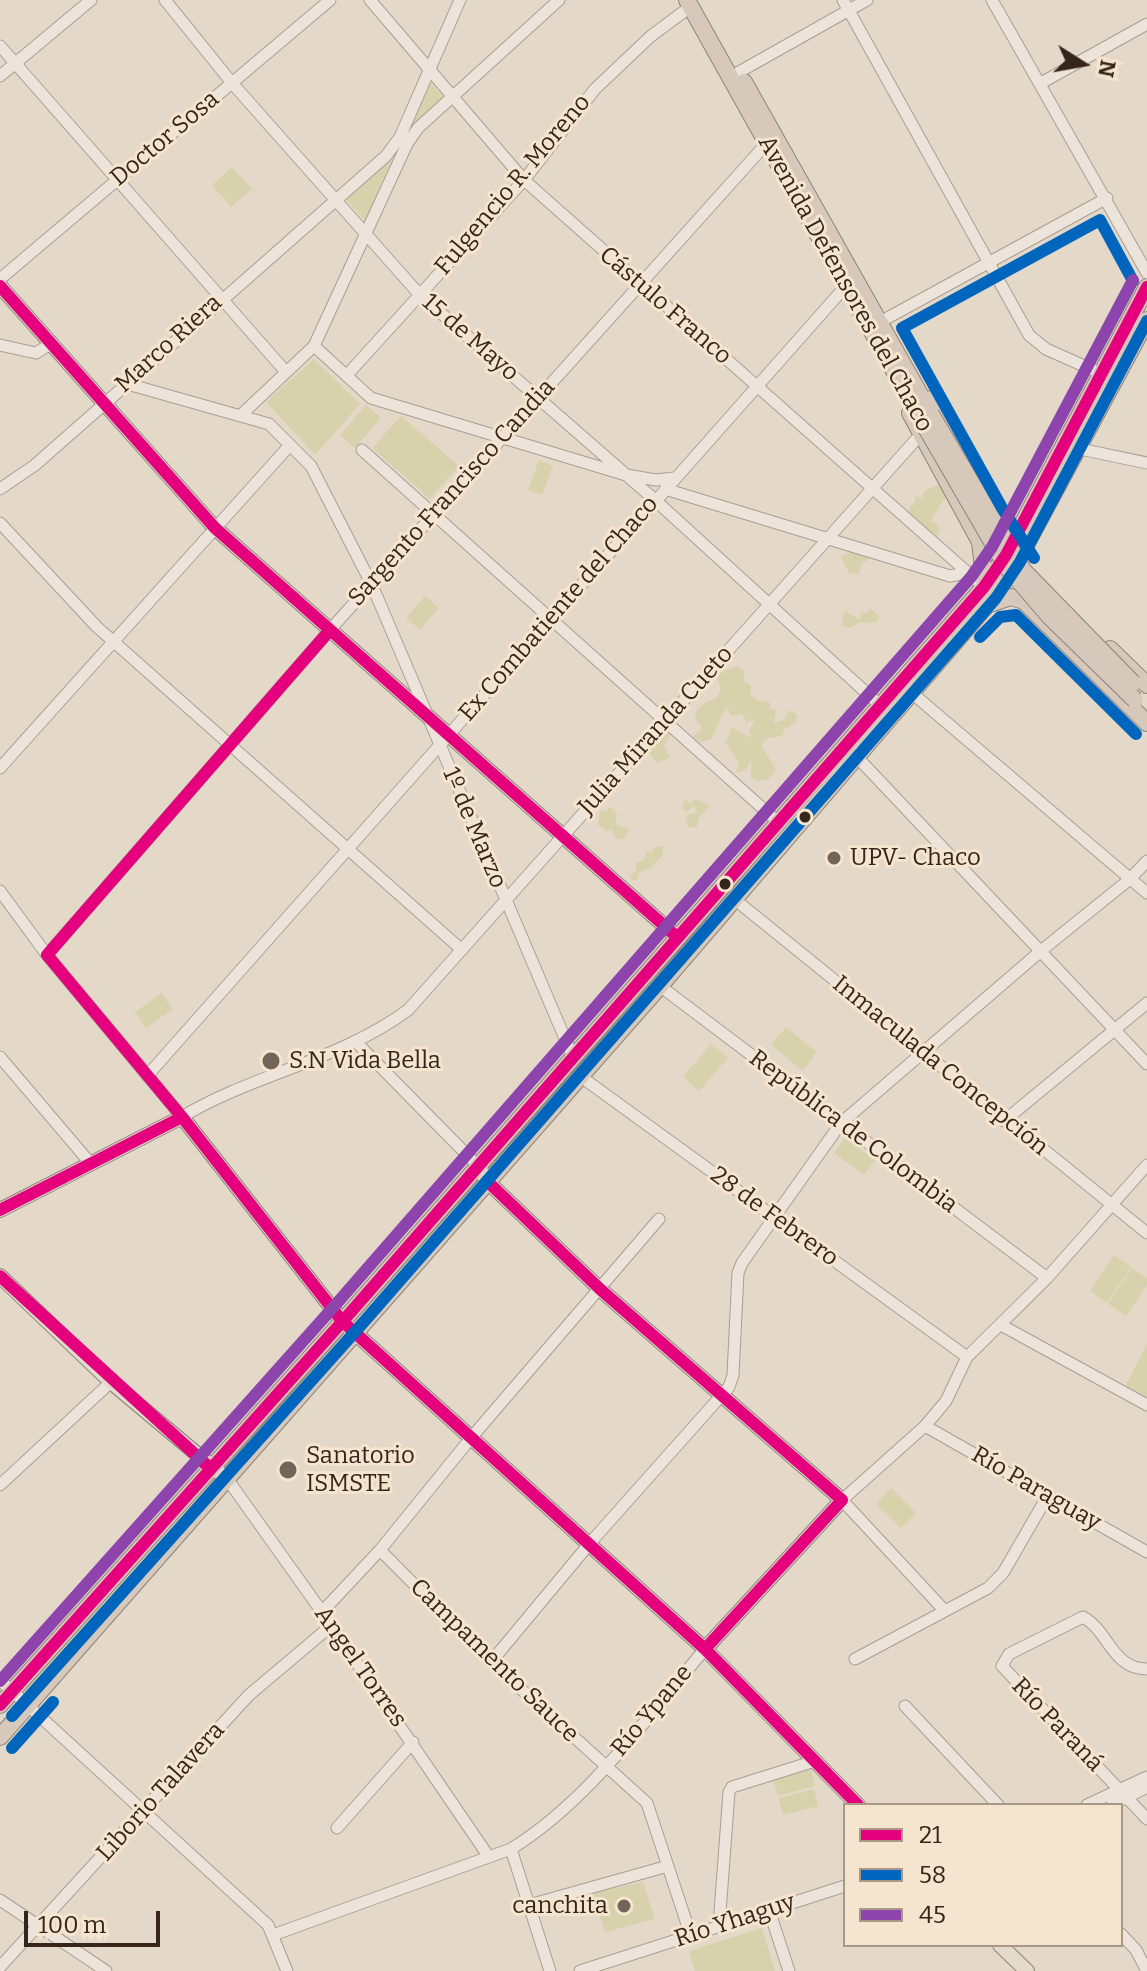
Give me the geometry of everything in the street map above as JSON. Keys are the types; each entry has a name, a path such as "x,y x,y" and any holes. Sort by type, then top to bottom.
{"highway":[{"name":"Avenida Defensores del Chaco","path":"692,2 739,72 845,287 903,376"},
{"name":"Avenida Defensores del Chaco","path":"692,2 880,322 924,423 1009,560 1144,693"},
{"path":"4,1692 210,1468 487,1181 660,986 987,605 1031,508 1147,287"},
{"path":"0,1737 228,1480 478,1166 572,1055 1031,536 1147,320"},
{"path":"903,376 943,416 1003,525 1014,527 1031,508"},
{"path":"924,423 980,542 985,586"},
{"path":"1031,536 1028,556 1034,571 1144,693"},
{"path":"987,605 1011,597 1024,601 1147,723"},
{"path":"661,956 676,967"}],"main road":[{"path":"0,286 215,528 426,714 444,740 564,836 677,937"},
{"path":"182,1117 348,1327 705,1649 856,1803"},
{"name":"Julia Miranda Cueto","path":"0,1210 182,1117"},
{"path":"478,1166 487,1181 601,1290 842,1500"},
{"path":"0,1276 111,1382 228,1480"},
{"name":"Río Ypane","path":"705,1649 842,1500"},
{"path":"1002,1947 1020,1969"}],"street":[{"path":"0,76 91,0"},
{"name":"15 de Mayo","path":"165,0 232,83 419,294 655,500 882,707"},
{"name":"Doctor Sosa","path":"0,279 330,0"},
{"name":"Cástulo Franco","path":"370,0 524,180 966,573 985,586"},
{"name":"Marco Riera","path":"0,489 35,465 124,383 386,156 400,137 460,0"},
{"path":"241,415 314,346 407,144 418,128 453,100 559,0"},
{"path":"739,72 846,5 867,0"},
{"path":"992,0 1147,273"},
{"name":"Fulgencio R. Moreno","path":"347,375 524,180 603,81 692,2"},
{"path":"846,5 1036,342 1102,374"},
{"path":"1041,83 1147,24"},
{"path":"0,46 286,372"},
{"name":"Sargento Francisco Candia","path":"47,955 330,630 771,139"},
{"path":"880,322 1107,198"},
{"name":"Ex Combatiente del Chaco","path":"147,1076 845,287"},
{"path":"0,345 36,353 52,343"},
{"path":"314,346 371,398 626,475 656,480 675,477"},
{"path":"124,383 269,424 290,445 320,481 372,585 426,714"},
{"name":"Julia Miranda Cueto","path":"182,1117 220,1094 355,1041 408,1010 872,489 924,423"},
{"path":"0,768 290,445"},
{"path":"1080,449 1147,463"},
{"path":"362,450 779,823"},
{"path":"665,489 950,576 966,573"},
{"path":"0,523 115,643 462,950"},
{"path":"912,693 1147,893"},
{"name":"1º de Marzo","path":"444,740 505,902 572,1055"},
{"path":"857,757 1147,1064"},
{"path":"491,1662 590,1543 723,1395 733,1375 738,1273 841,1123 1042,950 1130,879 1147,861"},
{"path":"0,891 47,955 182,1117"},
{"name":"Inmaculada Concepción","path":"733,898 1004,1121 1147,1233"},
{"name":"República de Colombia","path":"660,986 1047,1278"},
{"path":"1004,1121 1147,1003"},
{"path":"355,1041 478,1166"},
{"path":"0,1057 91,1164"},
{"name":"28 de Febrero","path":"580,1076 967,1357"},
{"name":"Río Ypane","path":"842,1500 925,1426 946,1401 967,1357 1047,1278 1147,1165"},
{"path":"322,1612 380,1550 471,1438 659,1219"},
{"path":"1001,1325 1147,1405"},
{"path":"0,1485 111,1382"},
{"name":"Río Paraguay","path":"925,1426 1147,1552"},
{"name":"Angel Torres","path":"228,1480 332,1625 489,1857"},
{"path":"855,1659 988,1588 1003,1573 1047,1497"},
{"path":"842,1500 944,1610"},
{"name":"Campamento Sauce","path":"380,1550 491,1662 647,1803 691,1936"},
{"name":"Río Paraná","path":"1147,1669 1136,1669 1121,1661 1083,1617 1009,1654 1002,1666 1147,1819"},
{"name":"Liborio Talavera","path":"0,1967 249,1695 332,1625"},
{"name":"Río Ypane","path":"273,1935 511,1849 541,1831 605,1767 705,1649"},
{"path":"4,1692 27,1706 268,1925 287,1971"},
{"path":"905,1706 996,1803"},
{"path":"337,1828 413,1742"},
{"path":"719,1926 729,1792 732,1787 815,1761"},
{"path":"1114,1803 1147,1777"},
{"path":"1094,1803 1147,1787"},
{"path":"511,1849 550,1971"},
{"path":"529,1905 668,1866"},
{"name":"Río Yhaguy","path":"580,1971 843,1887"},
{"path":"0,1900 106,1971"},
{"path":"769,1910 789,1971"},
{"path":"1123,1936 1136,1950 1147,1971"}],"shaded area":[{"path":"430,82 444,98 394,155 365,221 345,198 384,162"},
{"path":"232,167 252,189 231,207 212,185"},
{"path":"314,359 360,404 315,455 266,402"},
{"path":"366,405 381,418 355,448 340,435"},
{"path":"401,416 459,466 430,499 372,448"},
{"path":"539,460 553,466 542,495 528,490"},
{"path":"940,484 946,496 930,522 935,522 940,529 936,540 909,517 910,506 914,504 916,496 922,499 924,491"},
{"path":"853,550 872,558 861,564 859,574 849,573 841,557"},
{"path":"425,596 439,608 420,630 406,618"},
{"path":"870,608 879,616 877,622 859,623 849,628 841,625 845,611 860,620 861,611 867,613"},
{"path":"737,666 744,671 744,682 751,685 750,695 759,701 770,702 770,708 776,710 774,723 784,720 789,710 797,715 796,722 784,730 782,736 766,739 761,746 776,769 769,779 756,781 751,777 751,761 746,770 735,773 739,764 726,742 732,727 750,737 749,729 755,721 747,724 742,714 731,716 726,707 711,740 700,742 693,737 702,727 695,719 697,711 716,698 721,690 717,678 724,670"},
{"path":"667,731 672,732 664,746 670,757 657,763 644,747"},
{"path":"685,799 690,804 696,799 710,806 699,817 697,827 690,828 685,823 688,814 697,812 694,806 686,812 682,808"},
{"path":"609,806 617,813 615,824 629,829 624,839 617,839 611,829 608,832 598,825 600,811 607,811"},
{"path":"655,846 663,847 663,855 652,867 639,873 638,880 632,880 630,877 636,870 636,862 644,861 646,852 652,852"},
{"path":"162,993 173,1009 146,1028 135,1012"},
{"path":"786,1027 817,1052 803,1071 771,1045"},
{"path":"711,1044 728,1058 699,1091 683,1077"},
{"path":"845,1138 875,1160 864,1175 834,1153"},
{"path":"1114,1255 1131,1267 1107,1303 1090,1291"},
{"path":"1132,1268 1147,1278 1147,1285 1126,1316 1108,1304"},
{"path":"1147,1344 1147,1397 1125,1387"},
{"path":"209,1487 27,1692 25,1689 48,1663"},
{"path":"891,1488 916,1513 901,1528 876,1504"},
{"path":"811,1770 815,1786 778,1796 773,1780"},
{"path":"814,1789 818,1806 783,1815 779,1798"},
{"name":"canchita","path":"643,1882 655,1919 605,1932 592,1893"},
{"path":"762,1928 775,1971 695,1971 689,1951"}],"transit line":[{"name":"58","path":"1034,558 1002,508 902,328 1100,220 1133,281"},
{"name":"45","path":"0,1681 338,1302 971,577 992,547 1133,280"},
{"name":"21","path":"0,286 215,528 677,937"},
{"name":"21","path":"0,1705 350,1313 984,587 1006,555 1147,287"},
{"name":"58","path":"12,1716 362,1324 996,598 1020,562 1147,321"},
{"name":"58","path":"980,637 1000,617 1016,615 1136,734"},
{"name":"21","path":"330,630 47,955 182,1117 342,1321 705,1649 856,1803"},
{"name":"21","path":"0,1210 182,1117"},
{"name":"21","path":"487,1181 601,1290 842,1500 705,1649"},
{"name":"21","path":"0,1276 210,1468"},
{"name":"58","path":"12,1748 53,1702"}],"place":[{"name":"UPV- Chaco","path":"834,858"},
{"name":"S.N Vida Bella","path":"271,1061"},
{"name":"Sanatorio ISMSTE","path":"288,1470"},
{"name":"canchita","path":"624,1906"}]}
